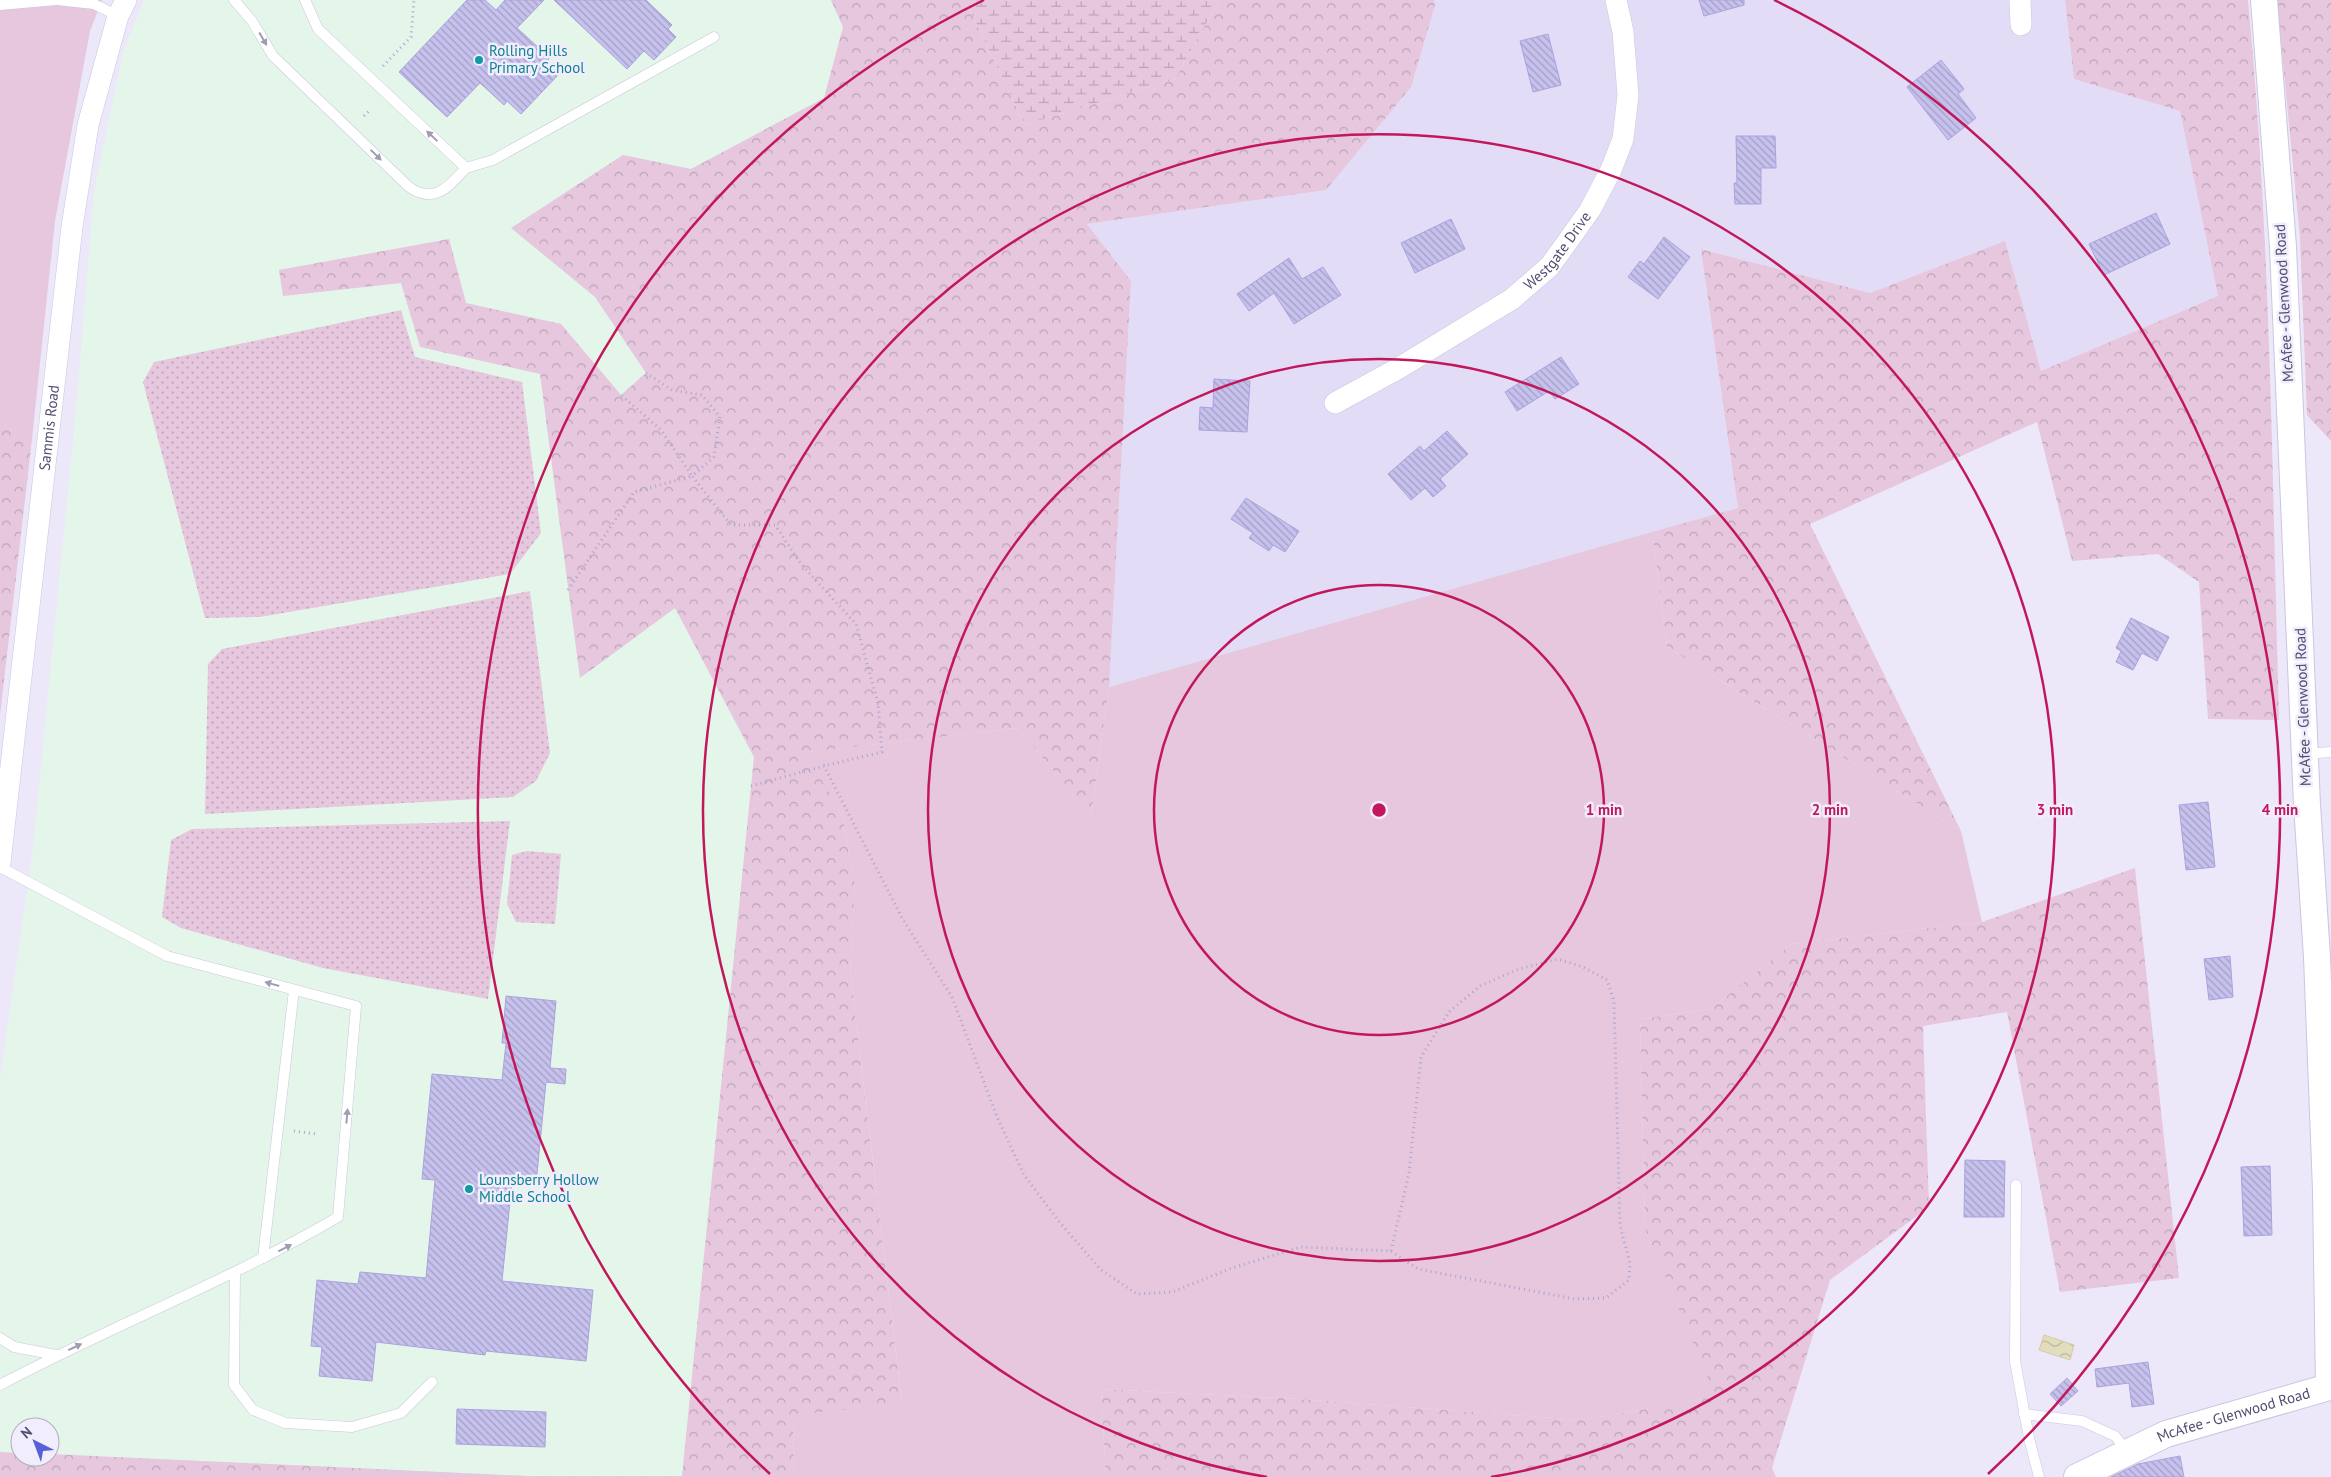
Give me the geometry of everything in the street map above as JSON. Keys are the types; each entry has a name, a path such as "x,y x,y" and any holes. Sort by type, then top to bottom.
{"street":[{"name":"Westgate Drive","path":"1336,402 1399,368 1512,299 1550,266 1590,210 1611,170 1624,131 1628,95 1623,32 1616,0"},
{"path":"2020,0 2021,25"},
{"name":"McAfee - Glenwood Road","path":"2077,1477 2166,1434 2330,1393 2329,1189 2324,958 2310,861 2282,248 2264,0"},
{"name":"Sammis Road","path":"0,863 72,227 88,125 122,8"}],"lane":[{"path":"0,5 57,0 122,8"},
{"path":"234,0 252,21 273,56 420,195 436,194 452,183 466,168 493,160 714,37"},
{"path":"305,0 318,29 466,168"},
{"path":"2306,754 2331,752"},
{"path":"0,867 167,956 356,1006 338,1217 235,1273 56,1355 0,1385"},
{"path":"263,1258 294,990"},
{"path":"2016,1185 2015,1361 2024,1414 2039,1477"},
{"path":"235,1273 234,1385 253,1410 286,1423 352,1427 401,1413 432,1382"},
{"path":"0,1338 14,1347 56,1355"},
{"path":"2024,1414 2082,1421 2115,1436 2127,1452"}],"path":[{"path":"383,66 412,37 414,0"},
{"path":"364,116 370,109"},
{"path":"568,590 634,492 692,476 714,457 720,417 702,395 672,390 646,373"},
{"path":"621,395 661,430 692,476 731,526 775,525 801,564 856,624 878,702 882,752 751,786"},
{"path":"824,766 902,918 952,997 997,1117 1024,1175 1061,1224 1102,1270 1137,1294 1172,1292 1232,1268 1301,1248 1390,1251 1418,1269 1576,1299 1606,1298 1628,1280 1630,1263 1620,1226 1614,1002 1607,980 1583,967 1558,959 1519,969 1480,986 1448,1012 1421,1057 1409,1173 1390,1251"},
{"path":"294,1131 317,1134"}],"shaded area":[{"path":"144,0 831,0 843,27 824,98 691,169 623,155 512,228 595,297 646,373 621,395 561,324 466,303 449,239 279,270 283,296 401,283 421,347 540,373 580,677 675,608 754,758 682,1476 529,1476 60,1454 60,1417 10,1417 10,1452 0,1452 0,1079 33,848 77,398 94,191 123,53"},
{"path":"1434,0 2065,0 2074,79 2180,111 2218,296 2041,371 2005,241 1870,293 1702,249 1738,508 1109,687 1131,281 1087,224 1326,190 1435,5"}],"green space":[{"path":"0,0 102,0 90,31 55,221 31,448 0,420"},
{"path":"831,0 965,0 1025,125 1175,79 1219,0 1434,0 1435,5 1411,87 1326,190 1087,224 1131,281 1109,687 1091,816 1018,728 808,752 843,818 855,884 850,971 902,1404 793,1415 794,1477 0,1477 0,1452 10,1452 10,1467 60,1467 60,1454 529,1476 682,1476 754,757 675,608 580,678 540,374 420,347 401,283 283,296 279,270 449,239 466,303 561,324 621,395 646,373 595,297 511,228 623,155 691,169 824,98 843,27"},
{"path":"965,0 1219,0 1175,79 1025,125"},
{"path":"2065,0 2248,0 2262,180 2270,360 2279,720 2208,719 2199,582 2158,554 2072,561 2037,422 1810,524 1961,831 1667,647 1652,532 1738,508 1701,249 1870,293 2005,241 2041,371 2218,296 2180,111 2074,79"},
{"path":"2277,0 2331,0 2331,441 2307,415 2300,238"},
{"path":"401,310 415,357 522,382 541,533 510,574 260,617 205,618 143,382 154,362"},
{"path":"0,420 31,448 0,715"},
{"path":"1652,532 1667,647 1961,831 1982,922 1791,944 1711,1009 1640,1019 1645,1229 1717,1397 1581,1420 1299,1399 1101,1389 1106,1477 794,1477 793,1415 902,1403 850,971 855,884 843,818 807,752 1018,728 1091,816 1109,687"},
{"path":"530,591 550,753 536,781 513,797 205,814 208,664 222,649"},
{"path":"510,821 488,999 323,968 181,928 162,917 171,840 192,829"},
{"path":"527,851 561,854 555,924 516,922 507,904 512,855"},
{"path":"2135,868 2179,1278 2060,1292 2007,1012 1923,1026 1929,1207 1830,1280 1772,1468 1776,1477 1106,1477 1101,1389 1299,1399 1581,1420 1716,1397 1645,1229 1640,1019 1711,1009 1791,944 1982,922"}],"water":[{"path":"2044,1335 2074,1345 2070,1360 2039,1350"}],"building":[{"name":"Rolling Hills Primary School","path":"467,0 485,0 496,10 505,0 544,0 517,28 550,58 546,62 559,74 521,114 507,101 504,105 480,83 447,117 399,72"},
{"name":"Rolling Hills Primary School","path":"554,0 646,0 672,25 668,29 676,37 654,60 644,51 627,69"},
{"path":"1699,0 1744,0 1744,5 1704,16"},
{"path":"1548,34 1561,85 1533,92 1520,41"},
{"path":"1941,60 1964,89 1958,94 1976,118 1948,140 1907,87"},
{"path":"1736,136 1775,136 1776,168 1761,168 1761,204 1735,204 1734,183 1737,183"},
{"path":"2156,213 2170,244 2104,275 2089,244"},
{"path":"1451,219 1465,249 1415,273 1401,243"},
{"path":"1664,237 1690,257 1658,299 1628,277 1640,261 1644,264"},
{"path":"1289,258 1302,279 1323,267 1341,295 1294,324 1274,293 1249,311 1237,294"},
{"path":"1561,357 1579,384 1555,399 1549,391 1517,411 1505,392"},
{"path":"1214,379 1250,381 1247,432 1199,430 1200,407 1213,408"},
{"path":"1447,431 1468,454 1440,479 1446,486 1433,497 1425,488 1411,500 1388,474 1420,446 1424,451"},
{"path":"1246,498 1299,531 1285,552 1273,545 1269,551 1249,538 1253,533 1231,519"},
{"path":"2131,618 2169,637 2157,661 2142,653 2133,670 2116,662 2121,651 2116,648"},
{"path":"2208,802 2215,867 2186,870 2179,805"},
{"path":"2230,956 2233,997 2209,1000 2204,959"},
{"name":"Lounsberry Hollow Middle School","path":"506,996 556,1001 550,1068 566,1069 565,1084 546,1082 536,1184 512,1182 502,1281 593,1290 586,1361 486,1351 485,1355 376,1342 372,1381 319,1376 322,1347 311,1346 317,1280 358,1284 360,1272 426,1278 435,1180 422,1179 432,1074 502,1080 506,1043 502,1043"},
{"path":"1965,1160 2005,1161 2004,1217 1964,1217"},
{"path":"2270,1166 2272,1235 2244,1236 2241,1167"},
{"path":"2148,1362 2154,1404 2132,1407 2129,1383 2097,1387 2095,1369"},
{"path":"2067,1378 2078,1391 2061,1406 2050,1394"},
{"path":"457,1409 546,1412 545,1447 456,1444"},
{"path":"2180,1456 2184,1477 2111,1477 2138,1464"}],"place":[{"name":"Rolling Hills Primary School","path":"479,60"},
{"name":"Lounsberry Hollow Middle School","path":"469,1189"}]}
